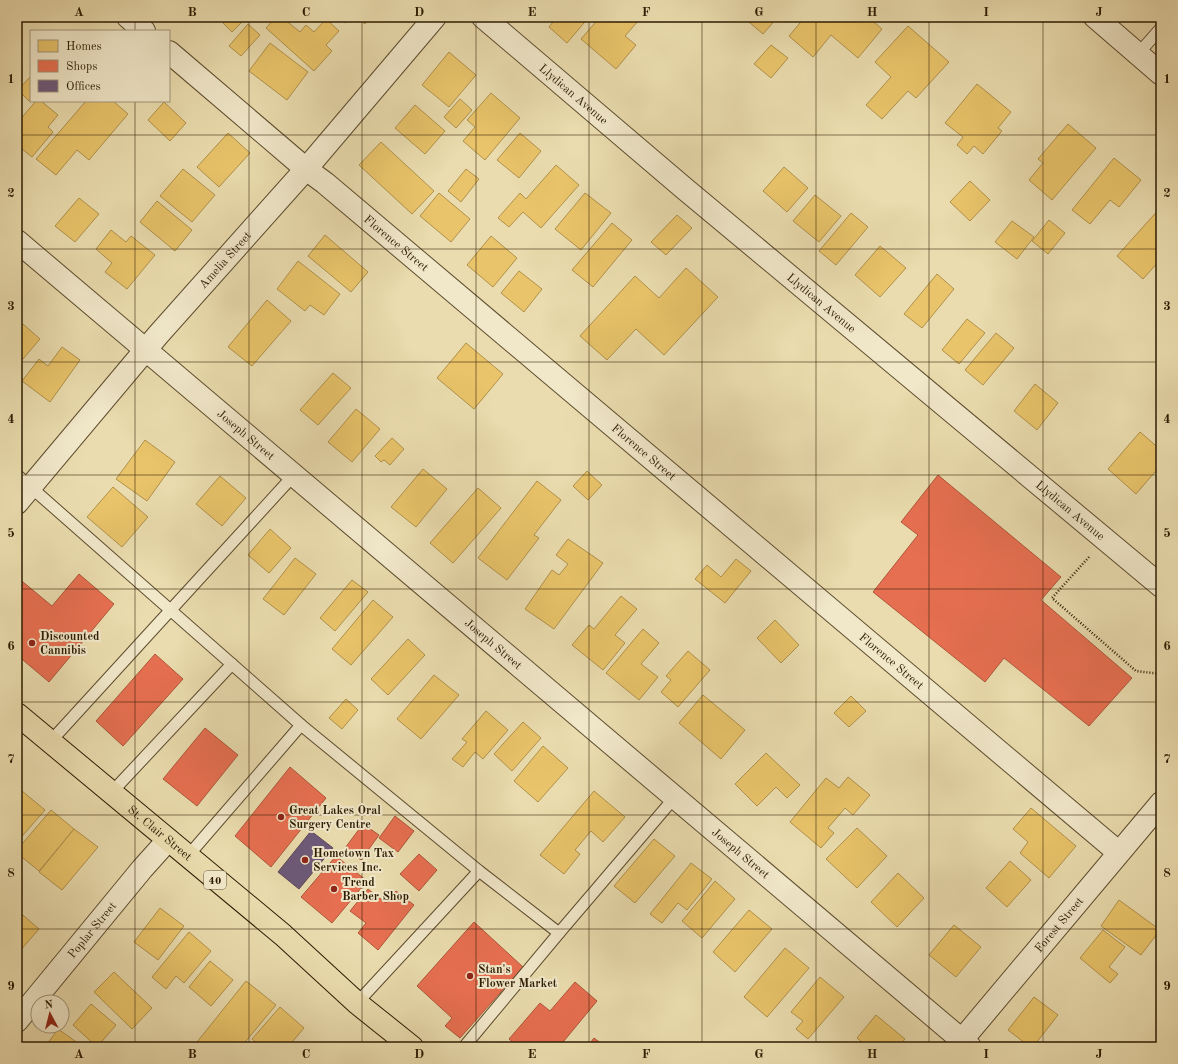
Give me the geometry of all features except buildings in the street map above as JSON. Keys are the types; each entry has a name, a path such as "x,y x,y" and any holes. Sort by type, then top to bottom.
{"main road":[{"name":"St. Clair Street","path":"17,714 283,936 357,1003 412,1047"}],"street":[{"path":"128,17 143,30"},
{"name":"Amelia Street","path":"17,503 24,481 146,349 306,170 435,17"},
{"name":"Llydican Avenue","path":"483,17 685,189 1161,586"},
{"path":"1095,17 1161,74"},
{"name":"Florence Street","path":"170,53 306,170 325,183 1118,852"},
{"name":"Joseph Street","path":"17,241 674,797 962,1045"},
{"name":"Forest Street","path":"962,1045 1118,852 1161,803"},
{"name":"Poplar Street","path":"17,1021 137,874 168,840"}],"lane":[{"path":"1138,54 1161,28"},
{"path":"50,742 294,475"},
{"path":"24,481 301,725 479,871 559,933"},
{"path":"111,793 232,664"},
{"path":"188,857 301,725"},
{"path":"464,1047 674,797"},
{"path":"357,1003 479,871"}],"path":[{"path":"1090,556 1052,598 1136,671 1161,674"}],"place":[{"name":"Discounted Cannibis","path":"32,643"},
{"name":"Great Lakes Oral Surgery Centre","path":"281,817"},
{"name":"Hometown Tax Services Inc.","path":"305,860"},
{"name":"Trend Barber Shop","path":"334,889"},
{"name":"Stan's Flower Market","path":"470,976"}]}
